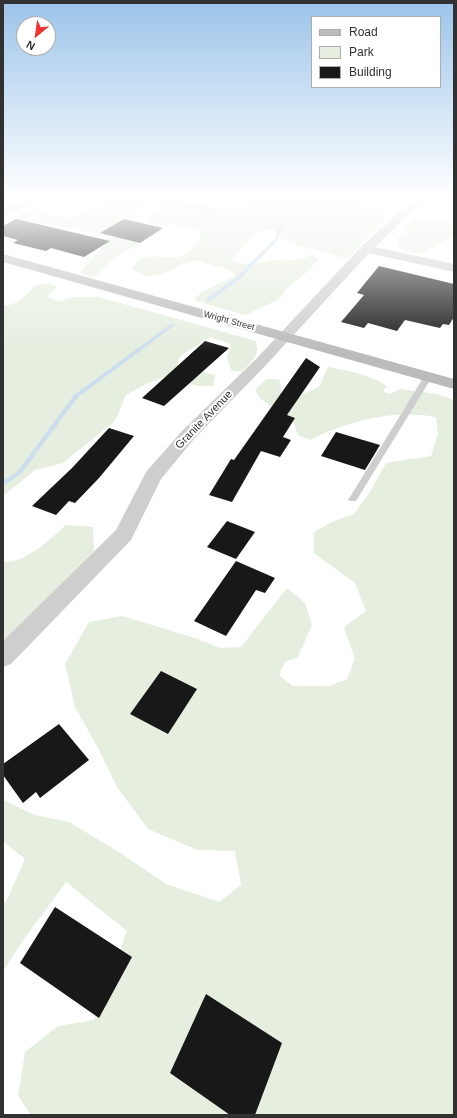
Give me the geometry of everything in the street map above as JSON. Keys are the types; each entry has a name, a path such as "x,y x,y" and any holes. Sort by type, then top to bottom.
{"main road":[{"name":"Wright Street","path":"3,258 454,384"}],"street":[{"path":"366,249 454,268"},
{"name":"Granite Avenue","path":"3,657 124,535 153,476 188,435 261,362 283,336 366,249"}],"lane":[{"path":"353,499 428,377"}],"green space":[{"path":"101,248 130,248 110,261 94,277 80,273"},
{"path":"243,248 232,260 250,264 269,261 297,260 312,254 318,259 308,271 288,287 278,300 245,315 194,300 202,292 236,275 229,270 196,260 183,264 161,275 146,276 132,270 136,263 141,259 152,256 172,258 179,257 187,254 193,249"},
{"path":"310,248 357,248 348,258 335,256 326,251"},
{"path":"399,248 431,248 421,254 400,250"},
{"path":"48,283 57,287 50,293 48,298 58,301 76,297 99,297 256,341 256,354 252,361 242,371 231,371 227,357 231,344 210,337 179,357 178,365 215,375 213,386 199,386 164,377 146,384 126,395 115,421 63,463 35,470 3,496 3,305 13,304 24,297 34,286"},
{"path":"328,367 358,374 380,382 387,386 383,391 389,394 400,389 437,394 454,400 454,1115 31,1115 18,1096 25,1052 58,1026 94,1020 127,931 66,882 24,939 3,971 3,904 6,902 25,859 3,841 3,800 35,815 69,822 122,854 166,884 219,902 241,885 235,851 197,850 148,829 117,787 97,746 75,707 65,664 89,622 122,616 195,638 220,648 241,647 287,588 305,603 312,625 298,657 285,662 279,675 293,686 329,686 347,679 355,659 344,627 366,611 355,583 314,553 314,532 334,521 354,514 370,492 386,463 431,456 438,434 436,417 404,415 371,418 355,422 310,440 298,435 293,421 261,399 255,390 266,379 279,379 281,394 296,397 319,387"},
{"path":"66,525 93,527 94,551 3,643 3,562 11,562 20,559 37,550"}],"building":[{"path":"34,248 51,248 46,251"},
{"path":"52,248 98,248 84,257"},
{"path":"379,266 454,284 454,317 449,325 443,324 440,328 405,320 397,331 368,323 364,328 341,322 364,295 357,293"},
{"path":"205,341 229,348 164,406 142,398"},
{"path":"306,358 320,367 287,415 295,418 283,437 291,440 280,457 261,451 232,502 209,495 231,459 234,460"},
{"path":"109,428 134,436 99,478 75,503 69,501 56,515 32,506 72,468"},
{"path":"336,432 380,445 365,470 321,456"},
{"path":"227,521 255,532 236,559 207,547"},
{"path":"236,561 275,578 265,593 256,590 226,636 194,621"},
{"path":"161,671 197,689 168,734 130,714"},
{"path":"59,724 89,760 40,798 36,792 23,803 3,775 3,764"},
{"path":"55,907 132,957 99,1018 20,963"},
{"path":"206,994 282,1043 255,1115 230,1115 170,1073"}],"waterway":[{"path":"208,300 237,279 268,248"},
{"path":"3,484 19,473 76,396 173,325"}]}
